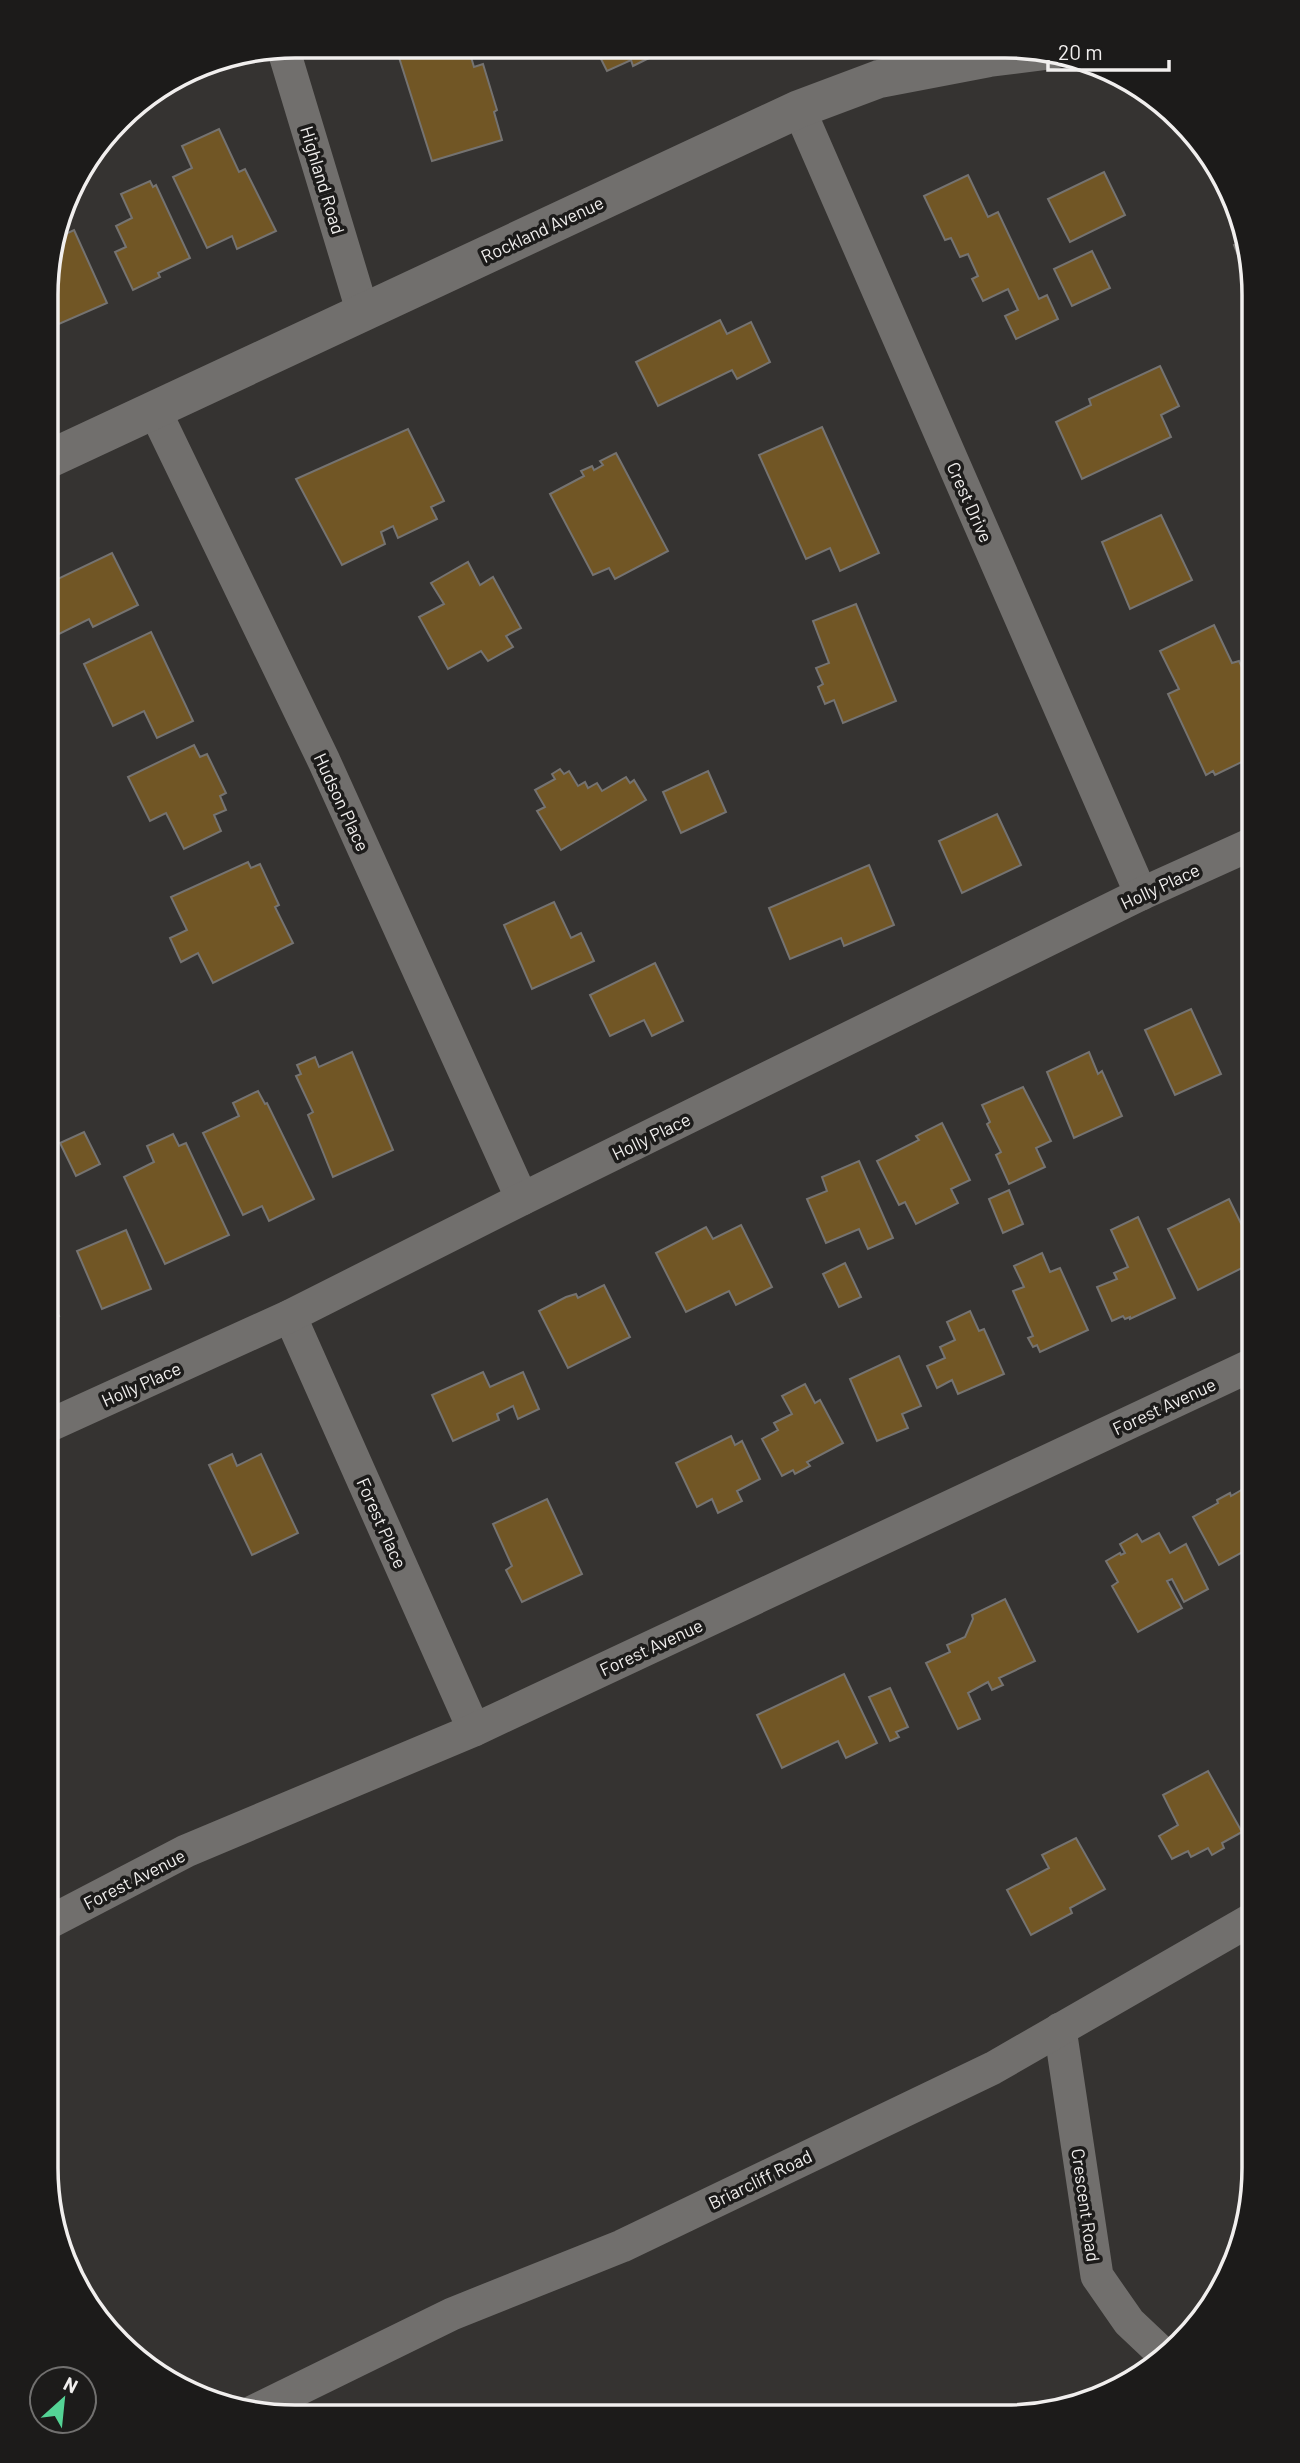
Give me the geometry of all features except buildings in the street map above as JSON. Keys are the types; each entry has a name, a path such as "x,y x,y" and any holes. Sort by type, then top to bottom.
{"street":[{"name":"Highland Road","path":"286,58 363,313"},
{"name":"Rockland Avenue","path":"58,455 799,109 879,79 989,58"},
{"name":"Crest Drive","path":"799,109 1141,894"},
{"name":"Hudson Place","path":"154,410 324,761 522,1199"},
{"name":"Holly Place","path":"58,1422 290,1316 1141,894 1242,848"},
{"name":"Forest Place","path":"290,1316 474,1730"},
{"name":"Forest Avenue","path":"58,1918 186,1851 474,1730 1242,1370"},
{"name":"Briarcliff Road","path":"272,2404 453,2314 622,2246 993,2068 1242,1925"},
{"name":"Crescent Road","path":"1060,2029 1097,2276 1129,2322 1158,2349"}]}
